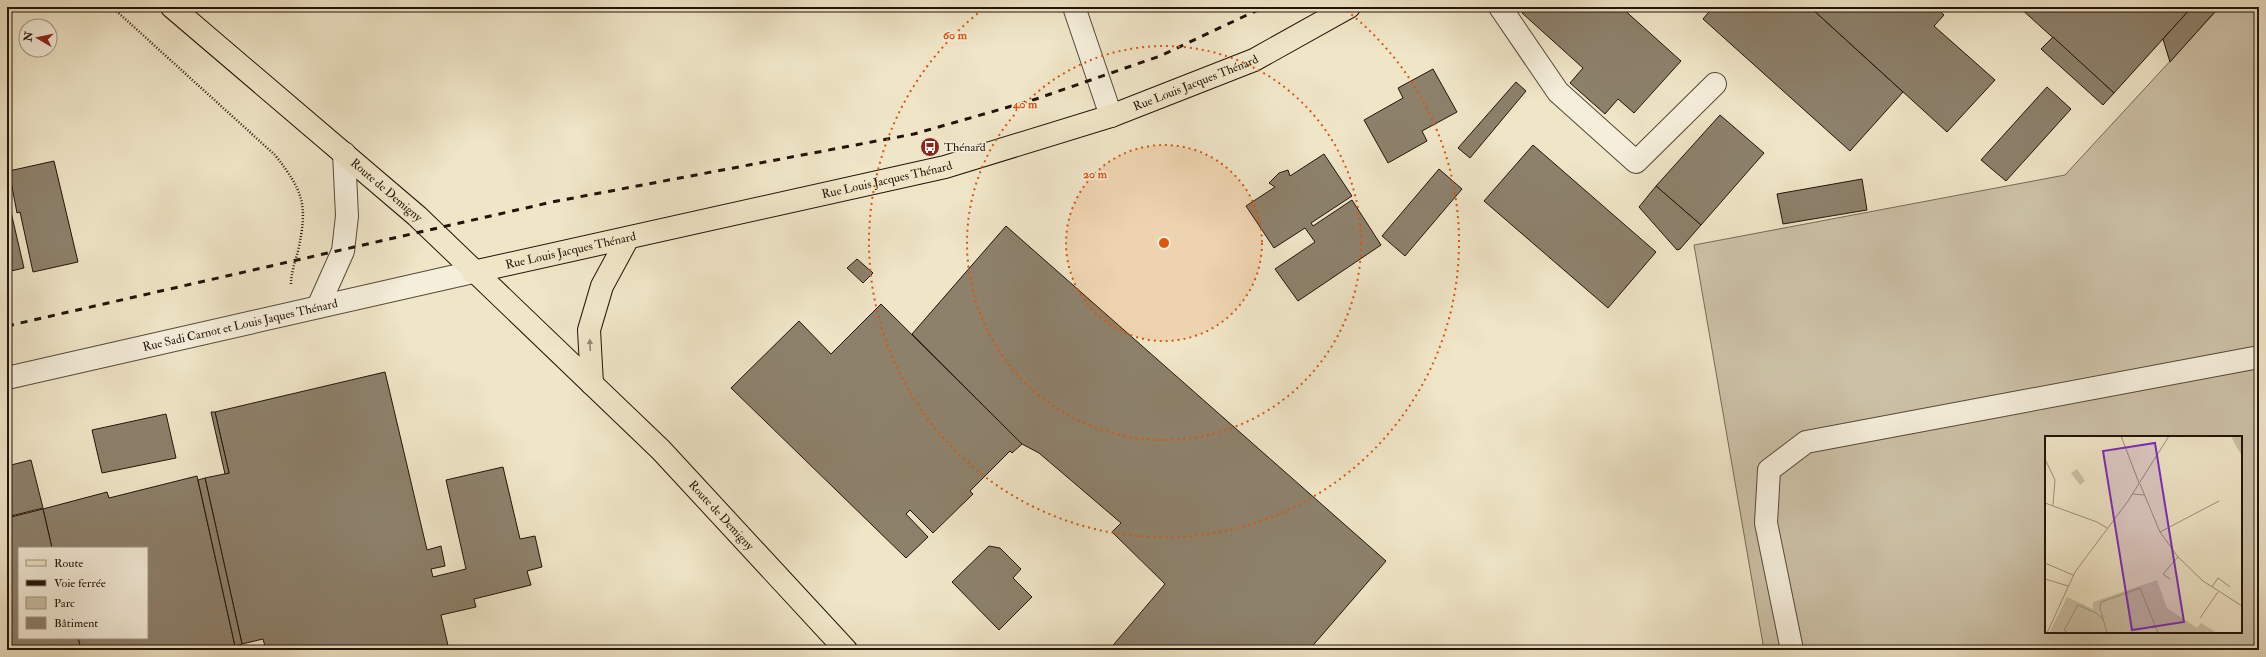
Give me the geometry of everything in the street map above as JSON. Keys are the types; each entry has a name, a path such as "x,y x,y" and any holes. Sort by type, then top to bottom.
{"main road":[{"name":"Route de Demigny","path":"172,7 417,216 473,272 661,450 846,650"},
{"name":"Rue Louis Jacques Thénard","path":"473,272 945,167 1111,116 1254,60 1349,7"},
{"path":"592,384 589,330 602,286 628,238"}],"street":[{"path":"1074,7 1111,116"},
{"path":"1500,7 1558,92 1636,162 1714,84"},
{"path":"318,307 343,251 347,216 344,153"},
{"name":"Rue Sadi Carnot et Louis Jaques Thénard","path":"7,378 473,272"},
{"path":"1792,650 1766,523 1769,470 1806,442 2259,357"}],"path":[{"path":"112,7 275,155 295,180 302,196 304,224 291,281 291,313"}],"green space":[{"path":"2220,7 2259,7 2259,650 1764,650 1694,245 2065,175"}],"building":[{"path":"1527,7 1621,7 1681,61 1634,113 1618,99 1605,114 1570,83 1583,68 1522,13"},
{"path":"1713,7 1810,7 1903,92 1850,151 1703,19"},
{"path":"1810,7 1936,7 1944,15 1934,26 1995,80 1947,132"},
{"path":"2019,7 2192,7 2114,93"},
{"path":"2192,7 2219,7 2170,62 2163,39"},
{"path":"2053,37 2114,93 2103,105 2041,49"},
{"path":"1433,69 1457,112 1422,131 1427,141 1388,163 1364,120 1403,98 1398,88"},
{"path":"1516,82 1526,91 1470,158 1458,148"},
{"path":"2047,87 2071,109 2006,181 1981,160"},
{"path":"1720,115 1764,153 1701,225 1656,186"},
{"path":"1533,145 1656,252 1608,308 1484,201"},
{"path":"1324,154 1352,196 1311,223 1313,226 1352,200 1381,245 1298,301 1275,269 1315,242 1305,228 1274,248 1246,206 1275,187 1269,183 1279,173 1288,170 1290,176"},
{"path":"54,161 78,262 33,272 20,212 17,213 9,171"},
{"path":"1439,169 1462,189 1405,256 1382,236"},
{"path":"1862,179 1867,210 1783,224 1777,194"},
{"path":"1656,186 1701,225 1680,249 1677,250 1639,207"},
{"path":"7,195 24,268 7,272"},
{"path":"1006,226 1386,561 1309,650 1109,650 1165,584 1112,532 1121,523 1039,453 1022,444 912,334"},
{"path":"857,259 873,273 863,283 847,268"},
{"path":"881,304 1022,444 1012,453 1010,451 970,491 973,494 933,533 910,510 906,514 928,537 906,558 731,388 799,321 831,354"},
{"path":"385,372 427,550 441,546 445,566 431,569 433,577 466,569 446,480 503,467 520,539 535,536 542,567 527,571 531,585 474,599 476,607 441,615 449,650 266,650 263,639 242,644 205,478 229,473 215,412"},
{"path":"211,412 215,412 229,473 225,474"},
{"path":"166,414 176,458 102,473 92,430"},
{"path":"31,460 43,508 7,517 7,466"},
{"path":"197,476 235,646 217,650 81,650 78,639 148,639 148,547 52,547 43,509 107,492 109,498"},
{"path":"205,478 242,644 235,646 198,480"},
{"path":"43,509 52,547 18,547 18,639 78,639 81,650 7,650 7,518"},
{"path":"989,546 1000,548 1021,569 1013,578 1032,597 999,630 952,582"}],"railway":[{"path":"7,326 552,202 914,134 1033,100 1160,56 1264,7"}],"place":[{"name":"Thénard","path":"930,147"}]}
